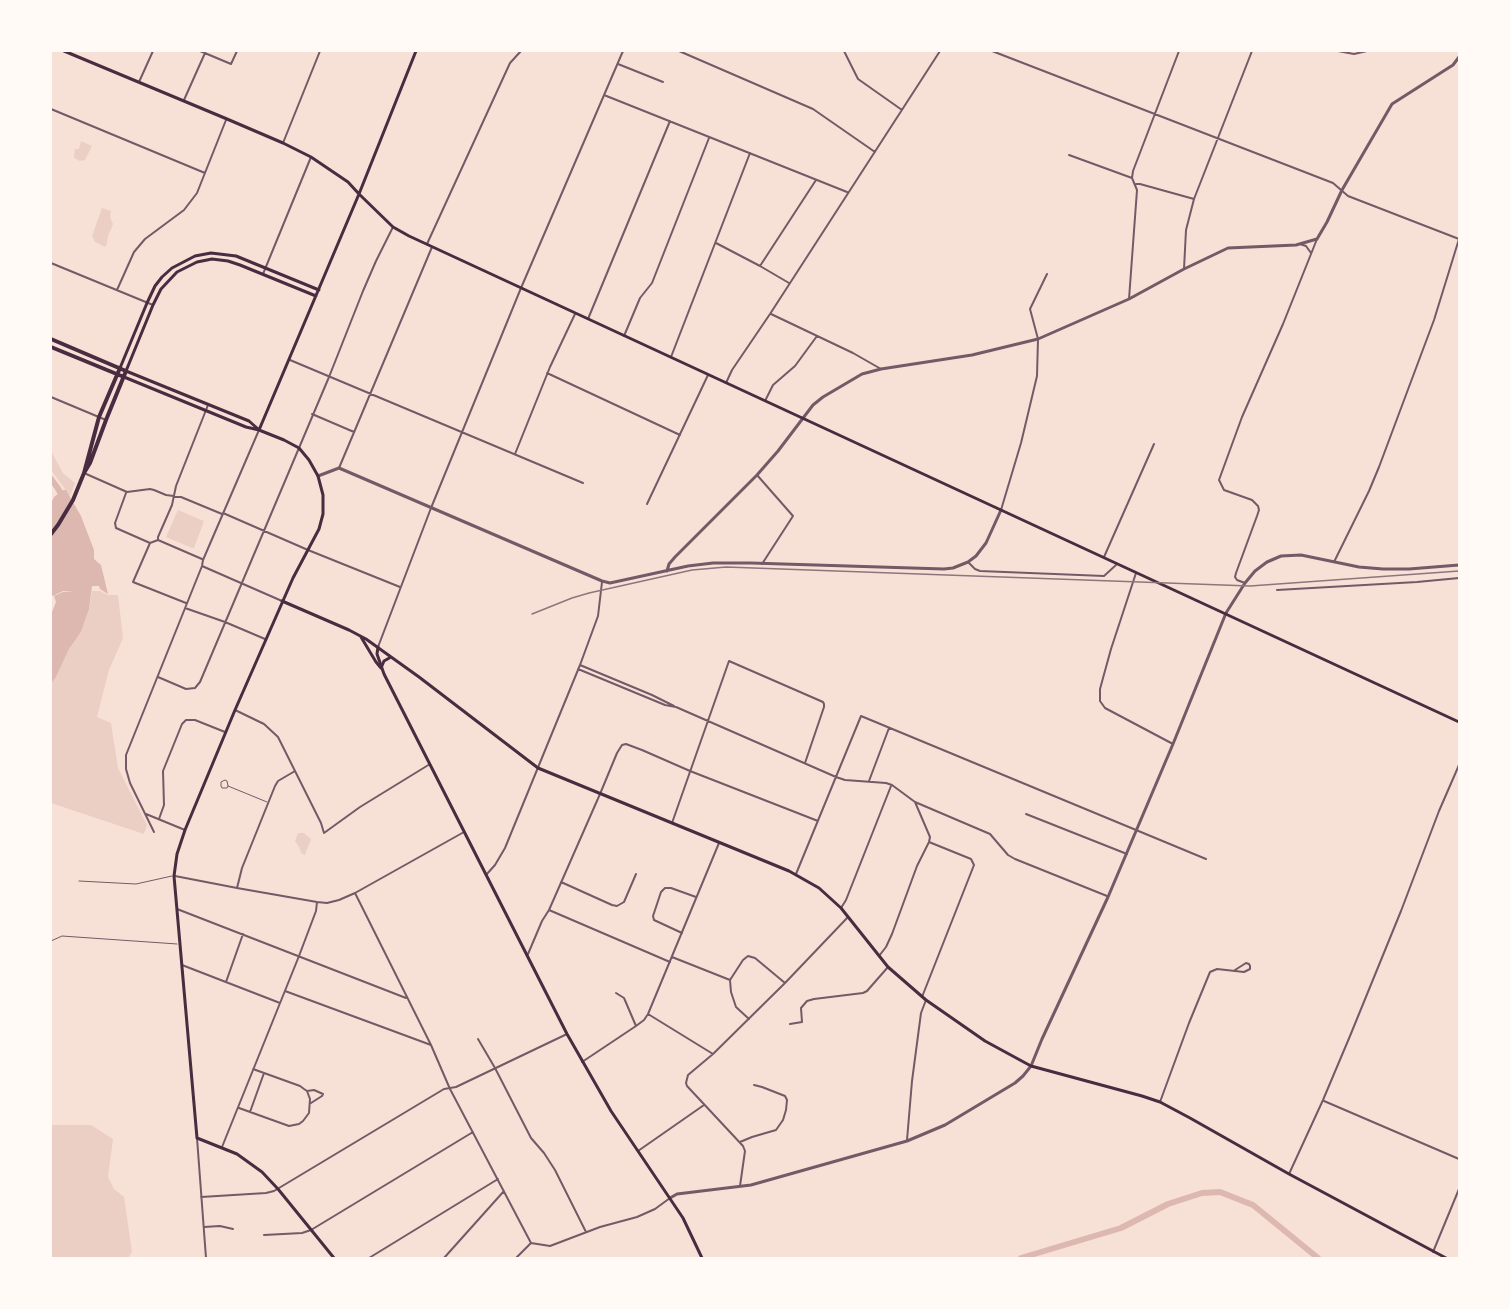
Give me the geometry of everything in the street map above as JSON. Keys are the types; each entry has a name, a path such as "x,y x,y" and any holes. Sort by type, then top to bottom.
{"highway":[{"path":"51,339 126,371 84,473"},
{"path":"51,347 124,377"},
{"path":"51,534 66,512 84,473 99,417 120,368"}],"main road":[{"path":"64,51 283,143 348,182 393,227 427,244 1459,722"},
{"path":"259,430 417,51"},
{"path":"120,368 155,286 166,272 184,260 211,253 236,256 319,290"},
{"path":"259,430 249,421 126,371 153,305 166,282 177,272 197,262 212,259 228,261 316,296"},
{"path":"124,377 205,411 284,440 298,448 309,460 318,476 323,495 323,514 319,529 282,601 225,732 185,830 177,854 174,876 197,1137 237,1154 255,1166 278,1189 334,1258"},
{"path":"282,601 349,630 378,647 538,768 796,874 819,888 841,908 888,967 922,997 985,1041 1031,1066 1160,1102 1446,1258"},
{"path":"360,636 381,668"},
{"path":"378,647 377,654 381,668 567,1034 611,1111 683,1218 702,1258"},
{"path":"381,668 384,662 391,657"}],"street":[{"path":"76,56 78,51"},
{"path":"139,82 153,51"},
{"path":"200,51 231,64 237,51"},
{"path":"283,143 320,51"},
{"path":"427,244 510,63 521,51"},
{"path":"378,647 431,508 521,288 623,51"},
{"path":"679,51 813,109 875,152"},
{"path":"844,51 858,80 902,110"},
{"path":"726,383 732,370 940,51"},
{"path":"992,51 1333,183 1348,196 1459,239 1434,320 1379,467 1335,562"},
{"path":"1007,57 1010,51"},
{"path":"1130,299 1137,190 1132,178 1133,171 1179,52 1173,51"},
{"path":"1184,269 1186,230 1194,199 1252,51"},
{"path":"1338,51 1354,54 1367,51"},
{"path":"183,101 205,53"},
{"path":"1245,583 1237,580 1236,573 1259,510 1258,506 1252,500 1224,490 1219,480 1250,396 1317,239 1328,222 1342,190 1392,104 1453,65 1459,57"},
{"path":"618,64 663,81"},
{"path":"604,95 848,192"},
{"path":"51,110 205,173"},
{"path":"117,290 134,252 145,239 184,210 197,193 227,119"},
{"path":"588,319 670,121"},
{"path":"624,336 640,298 652,283 709,138"},
{"path":"670,357 750,153"},
{"path":"1069,155 1132,178"},
{"path":"263,274 311,158"},
{"path":"760,266 816,180"},
{"path":"1135,184 1194,199"},
{"path":"158,677 186,689 195,688 201,682 363,291 393,227"},
{"path":"667,571 675,557 778,452 813,405 862,374 972,355 1038,339 1130,299 1228,248 1300,244 1317,239"},
{"path":"715,243 789,283"},
{"path":"1300,244 1306,246 1311,253"},
{"path":"339,468 432,246"},
{"path":"51,263 153,305"},
{"path":"318,476 339,468 610,583 688,566 713,563 953,568 976,556 986,543 1001,510 1021,443 1037,376 1038,339 1030,309 1047,274"},
{"path":"515,454 547,373 575,313"},
{"path":"770,314 853,353 881,369"},
{"path":"765,401 773,385 795,366 817,336"},
{"path":"290,360 583,483"},
{"path":"547,373 680,435"},
{"path":"647,504 708,375"},
{"path":"162,393 165,387"},
{"path":"51,397 106,420"},
{"path":"158,540 208,404"},
{"path":"312,414 354,432"},
{"path":"154,832 130,783 126,769 126,755 203,560 259,430"},
{"path":"1104,557 1154,444"},
{"path":"84,473 127,492 150,489 173,495 401,588"},
{"path":"757,475 793,516 762,564"},
{"path":"127,492 115,523 116,528 150,543 158,540 203,560"},
{"path":"150,543 133,582 186,603"},
{"path":"516,1258 531,1243 550,1246 586,1232 637,1217 665,1203 677,1194 751,1185 907,1141 945,1125 1001,1092 1023,1076 1031,1066 1127,854 1226,613 1255,571 1281,556 1301,555 1359,567 1383,569 1459,565"},
{"path":"968,562 980,571 1104,576 1117,564"},
{"path":"202,566 282,601"},
{"path":"1136,572 1100,689 1101,701 1105,708 1173,744"},
{"path":"1277,590 1459,578"},
{"path":"486,875 505,848 580,665 598,616 602,581"},
{"path":"185,608 265,639"},
{"path":"672,823 729,661 823,702 824,707 804,763"},
{"path":"580,665 652,694 676,708"},
{"path":"578,669 676,708 836,777 892,785 915,802 990,834 1015,860 1108,897"},
{"path":"235,710 270,728 282,744 324,833 360,807 430,764"},
{"path":"796,874 861,716 1206,858"},
{"path":"159,819 164,805 163,771 182,724 186,720 195,720 225,732"},
{"path":"869,781 889,728"},
{"path":"527,956 622,745 626,744 642,750 818,822"},
{"path":"1289,1174 1323,1100 1459,765"},
{"path":"237,888 242,868 278,781 295,771"},
{"path":"841,908 892,785"},
{"path":"879,956 892,934 917,866 929,842 930,837 915,802"},
{"path":"146,814 185,830"},
{"path":"1026,814 1127,854"},
{"path":"174,876 317,902 333,902 355,893 464,832"},
{"path":"582,1062 636,1026 648,1014 720,842"},
{"path":"922,997 974,865 971,859 929,842"},
{"path":"561,882 617,906 624,902 636,874"},
{"path":"682,933 654,920 653,916 661,892 665,888 671,888 696,897"},
{"path":"355,893 431,1045 450,1089 531,1243"},
{"path":"222,1147 299,956 316,911 317,902"},
{"path":"177,909 406,998"},
{"path":"549,910 670,962"},
{"path":"740,1186 745,1151 740,1142 687,1086 686,1079 785,983 848,917"},
{"path":"226,982 243,934"},
{"path":"749,1018 736,1007 730,980 743,960 748,956 755,958 785,983"},
{"path":"672,957 730,980"},
{"path":"182,964 280,1003"},
{"path":"790,1024 802,1022 801,1008 807,1001 863,993 888,967"},
{"path":"1160,1102 1210,972 1217,969 1235,970"},
{"path":"285,991 431,1045"},
{"path":"616,993 624,998 636,1026"},
{"path":"907,1141 921,1013 926,1000"},
{"path":"648,1014 713,1054"},
{"path":"201,1197 266,1193 278,1189 444,1089 450,1089 567,1034"},
{"path":"478,1039 531,1138 555,1170 586,1232"},
{"path":"238,1107 285,1125 295,1126 309,1113 311,1103 307,1091 300,1086 253,1069"},
{"path":"250,1112 264,1073"},
{"path":"740,1142 776,1130 786,1110 785,1096 754,1085"},
{"path":"307,1091 314,1090 323,1094 311,1103"},
{"path":"1323,1100 1459,1158"},
{"path":"638,1151 704,1105"},
{"path":"264,1235 302,1233 311,1230 472,1132"},
{"path":"197,1137 206,1258"},
{"path":"369,1258 498,1179"},
{"path":"1433,1252 1459,1189"},
{"path":"444,1258 504,1191"},
{"path":"204,1227 220,1226 233,1230"},
{"path":"374,1255 377,1258"}],"lane":[{"path":"228,786 268,802"},
{"path":"79,881 136,884 174,876"},
{"path":"51,941 62,936 180,944"}],"shaded area":[{"path":"81,141 92,146 85,160 80,161 74,158 75,149 79,149"},
{"path":"102,208 111,211 110,217 113,224 105,247 95,242 92,236"},
{"path":"51,451 63,473 75,483 70,496 51,470"},
{"path":"66,490 81,516 94,550 94,559 101,565 108,594 99,586 92,586 89,609 81,632 69,649 51,684 51,626 52,612 56,602 54,596 63,592 74,592 63,591 53,596 51,594 51,503 54,497"},
{"path":"178,510 204,521 194,548 166,537"},
{"path":"92,591 118,595 123,638 109,670 97,717 111,723 118,768 147,825 144,834 51,803 51,684 69,649 81,632"},
{"path":"298,833 304,833 311,839 305,855 301,853 295,841"},
{"path":"51,1125 91,1125 113,1139 108,1177 114,1189 124,1197 132,1252 128,1258 51,1258"}],"waterway":[{"path":"51,479 64,499"},
{"path":"1021,1258 1121,1228 1168,1204 1202,1193 1220,1192 1253,1205 1318,1258"}],"railway":[{"path":"532,614 589,593 692,570 726,567 1250,586 1459,571"}]}
